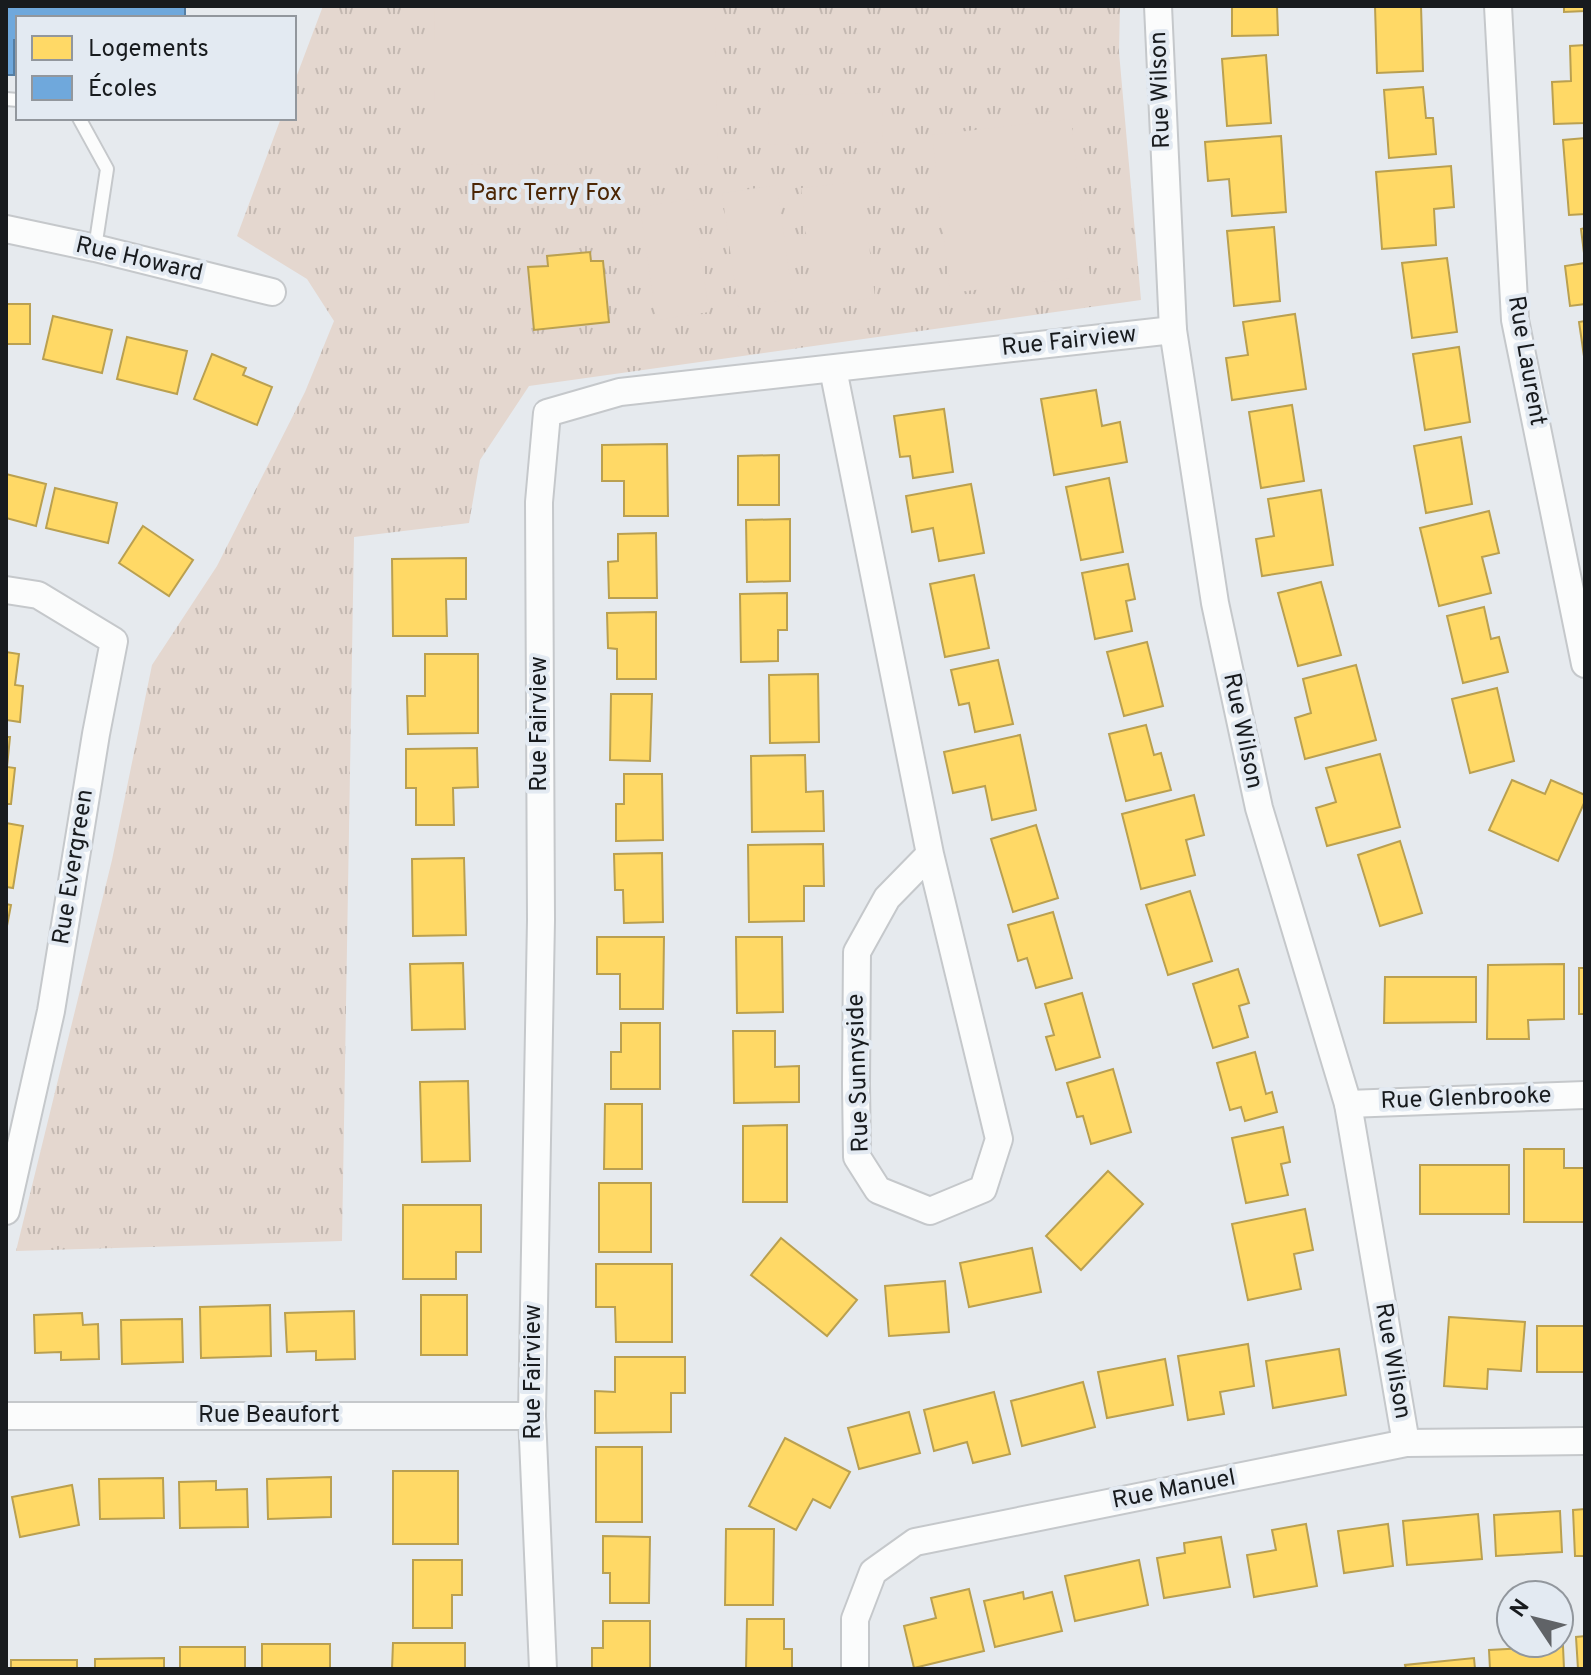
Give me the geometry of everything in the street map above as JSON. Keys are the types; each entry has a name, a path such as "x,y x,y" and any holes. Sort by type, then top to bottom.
{"street":[{"name":"Rue Wilson","path":"1158,6 1173,330 1215,603 1259,808 1348,1104 1406,1443"},
{"name":"Rue Laurent","path":"1498,6 1515,320 1585,664"},
{"name":"Rue Howard","path":"6,229 272,292"},
{"name":"Rue Fairview","path":"543,1669 532,1416 541,920 539,502 547,413 620,392 1173,330"},
{"name":"Rue Sunnyside","path":"833,369 930,854 999,1139 983,1189 930,1211 878,1190 857,1157 856,1084 857,952 887,898 930,854"},
{"name":"Rue Evergreen","path":"6,590 38,595 114,641 51,1011 6,1211"},
{"name":"Rue Glenbrooke","path":"1348,1104 1585,1095"},
{"name":"Rue Beaufort","path":"6,1416 532,1416"},
{"name":"Rue Manuel","path":"855,1669 855,1619 873,1572 915,1542 1406,1443 1585,1441"}],"lane":[{"path":"80,120 107,169 95,248"}],"green space":[{"name":"Parc Terry Fox","path":"323,6 1120,6 1119,52 1141,300 529,386 480,460 469,523 354,537 342,1241 16,1251 112,860 152,665 217,566 305,392 334,321 307,279 237,236 280,120 296,120 296,78"},
{"path":"434,6 715,6 718,164 435,165"},
{"path":"882,93 883,142 769,145 768,95"},
{"path":"1071,119 1090,276 950,293 932,135"},
{"path":"862,181 875,298 814,305 801,188"},
{"path":"777,185 793,299 738,307 722,193"},
{"path":"693,199 709,312 656,320 640,207"}],"building: Logements":[{"path":"1232,6 1277,6 1278,35 1232,36"},
{"path":"1375,6 1421,6 1423,71 1377,73"},
{"path":"1564,6 1585,6 1585,11 1564,12"},
{"path":"1585,45 1585,123 1554,124 1552,82 1571,81 1570,46"},
{"path":"1266,55 1271,123 1227,126 1222,59"},
{"path":"1423,87 1426,118 1433,118 1436,154 1389,158 1384,90"},
{"path":"1281,136 1286,212 1232,216 1229,179 1208,181 1205,142"},
{"path":"1585,138 1585,214 1569,215 1563,140"},
{"path":"1451,166 1454,207 1434,209 1436,245 1382,249 1376,172"},
{"path":"1274,227 1280,301 1234,306 1227,231"},
{"path":"1585,228 1585,261 1581,229"},
{"path":"590,252 591,261 603,261 609,322 534,330 528,267 548,266 547,256"},
{"path":"1447,258 1457,332 1412,338 1402,263"},
{"path":"1585,263 1585,304 1570,306 1565,266"},
{"path":"6,304 30,304 30,344 6,344"},
{"path":"1295,314 1306,389 1232,400 1226,358 1248,355 1243,322"},
{"path":"53,316 112,330 102,373 43,359"},
{"path":"1585,321 1585,363 1579,322"},
{"path":"127,337 187,351 177,394 117,379"},
{"path":"1459,347 1470,422 1425,430 1413,354"},
{"path":"212,354 246,368 243,375 272,387 257,425 194,399"},
{"path":"1096,390 1102,426 1120,422 1127,462 1054,475 1041,399"},
{"path":"1292,405 1304,481 1261,488 1249,412"},
{"path":"944,409 953,472 913,478 910,456 900,457 894,416"},
{"path":"1461,437 1472,504 1426,513 1414,446"},
{"path":"667,444 668,516 624,516 624,481 602,481 602,445"},
{"path":"779,455 779,505 738,505 738,456"},
{"path":"6,474 46,484 36,526 6,518"},
{"path":"1109,478 1123,552 1081,560 1066,487"},
{"path":"971,484 984,553 939,561 933,528 912,532 906,496"},
{"path":"55,488 117,503 108,543 46,528"},
{"path":"1321,490 1333,565 1262,576 1256,539 1274,536 1268,499"},
{"path":"1489,511 1499,553 1482,557 1491,593 1439,606 1420,528"},
{"path":"790,519 790,581 747,582 746,520"},
{"path":"143,526 193,560 169,596 119,563"},
{"path":"656,533 657,598 609,598 608,562 618,561 618,534"},
{"path":"466,558 466,599 446,599 447,636 393,636 392,559"},
{"path":"1128,564 1135,599 1126,601 1132,631 1095,639 1082,573"},
{"path":"974,575 989,648 945,657 930,584"},
{"path":"1321,582 1341,655 1298,666 1278,593"},
{"path":"787,593 787,630 778,630 778,661 741,662 740,594"},
{"path":"1484,607 1491,639 1499,637 1508,672 1463,683 1447,616"},
{"path":"656,612 656,679 617,679 617,649 608,648 607,613"},
{"path":"1147,642 1163,706 1124,716 1107,652"},
{"path":"6,652 19,654 15,685 23,686 20,722 6,720"},
{"path":"425,654 478,654 478,733 408,734 407,696 425,696"},
{"path":"998,660 1013,724 975,732 969,703 959,705 951,670"},
{"path":"1356,665 1376,740 1305,759 1295,718 1311,713 1303,679"},
{"path":"818,674 819,742 770,743 769,675"},
{"path":"1497,688 1514,761 1470,773 1452,699"},
{"path":"611,694 652,694 650,761 610,760"},
{"path":"1146,725 1154,755 1161,753 1171,790 1126,801 1109,734"},
{"path":"1020,735 1036,810 992,820 985,786 953,793 944,752"},
{"path":"6,737 10,737 7,767 15,768 11,804 6,804"},
{"path":"477,748 478,787 453,788 454,825 416,825 416,788 406,788 406,749"},
{"path":"1380,754 1400,827 1327,846 1316,808 1336,802 1326,768"},
{"path":"805,755 806,792 823,791 824,831 752,832 751,756"},
{"path":"624,774 662,774 663,840 616,841 616,804 624,804"},
{"path":"1512,780 1545,794 1551,780 1585,795 1558,861 1489,830"},
{"path":"1194,795 1204,835 1186,840 1195,875 1141,889 1122,814"},
{"path":"6,823 23,826 13,888 6,887"},
{"path":"1036,825 1058,898 1013,912 991,839"},
{"path":"1400,841 1422,913 1380,926 1358,855"},
{"path":"823,844 824,886 804,886 804,921 749,922 748,845"},
{"path":"662,853 663,922 624,923 623,890 615,890 614,854"},
{"path":"464,858 466,935 413,936 412,859"},
{"path":"1190,891 1212,961 1168,975 1146,905"},
{"path":"6,904 11,905 6,931"},
{"path":"1053,912 1072,978 1036,988 1027,958 1018,961 1008,925"},
{"path":"597,937 664,937 663,1009 620,1009 620,974 597,974"},
{"path":"736,937 782,937 783,1012 737,1013"},
{"path":"463,963 465,1029 412,1030 410,964"},
{"path":"1564,964 1564,1019 1528,1020 1529,1039 1487,1039 1488,965"},
{"path":"1579,968 1585,968 1585,1014 1579,1014"},
{"path":"1238,969 1249,1003 1239,1006 1248,1037 1213,1048 1193,984"},
{"path":"1385,977 1476,977 1476,1022 1384,1023"},
{"path":"1082,993 1100,1057 1056,1070 1046,1037 1054,1035 1045,1004"},
{"path":"621,1023 660,1023 660,1089 611,1089 611,1052 621,1052"},
{"path":"733,1031 775,1031 775,1067 799,1066 799,1102 734,1103"},
{"path":"1255,1052 1266,1094 1272,1092 1277,1112 1245,1121 1241,1107 1230,1110 1217,1063"},
{"path":"1113,1069 1131,1132 1091,1144 1083,1116 1077,1117 1067,1083"},
{"path":"468,1081 470,1161 422,1162 420,1082"},
{"path":"605,1104 642,1104 642,1169 604,1169"},
{"path":"787,1125 787,1202 743,1202 743,1126"},
{"path":"1283,1127 1290,1162 1281,1164 1288,1195 1246,1203 1232,1138"},
{"path":"1524,1149 1564,1149 1564,1168 1585,1168 1585,1222 1524,1222"},
{"path":"1420,1165 1509,1165 1509,1214 1420,1214"},
{"path":"1108,1171 1143,1204 1081,1270 1046,1236"},
{"path":"599,1183 651,1183 651,1252 599,1252"},
{"path":"403,1205 481,1205 481,1252 456,1252 456,1279 403,1279"},
{"path":"1305,1209 1313,1250 1294,1254 1301,1289 1248,1300 1232,1224"},
{"path":"781,1238 857,1300 827,1336 751,1275"},
{"path":"1032,1248 1041,1292 969,1307 960,1263"},
{"path":"596,1264 672,1264 672,1342 616,1342 615,1307 596,1307"},
{"path":"945,1281 949,1332 889,1336 885,1286"},
{"path":"421,1295 467,1295 467,1355 421,1355"},
{"path":"270,1305 271,1356 201,1358 200,1307"},
{"path":"354,1311 355,1359 316,1360 316,1351 287,1352 285,1313"},
{"path":"82,1313 83,1325 98,1324 99,1359 61,1360 61,1352 35,1353 34,1315"},
{"path":"1449,1317 1525,1322 1521,1371 1488,1369 1487,1389 1444,1386"},
{"path":"182,1319 183,1362 122,1364 121,1320"},
{"path":"1537,1326 1585,1326 1585,1372 1537,1372"},
{"path":"1248,1344 1254,1386 1220,1392 1224,1414 1188,1420 1178,1356"},
{"path":"1339,1349 1346,1395 1273,1408 1266,1361"},
{"path":"615,1357 685,1357 685,1393 671,1393 671,1432 595,1433 595,1391 615,1392"},
{"path":"1165,1359 1173,1405 1107,1418 1098,1372"},
{"path":"1083,1382 1095,1427 1022,1446 1011,1401"},
{"path":"994,1392 1010,1454 973,1463 967,1442 934,1451 924,1410"},
{"path":"909,1412 920,1453 859,1469 848,1428"},
{"path":"785,1438 850,1472 830,1508 813,1499 796,1530 749,1506"},
{"path":"596,1447 642,1447 642,1522 596,1522"},
{"path":"393,1471 458,1471 458,1544 393,1544"},
{"path":"331,1477 331,1517 268,1519 267,1479"},
{"path":"163,1478 164,1518 100,1519 99,1479"},
{"path":"216,1481 216,1490 247,1489 248,1527 180,1528 179,1482"},
{"path":"72,1485 79,1525 20,1537 12,1497"},
{"path":"1585,1509 1585,1556 1575,1556 1573,1510"},
{"path":"1560,1511 1562,1552 1496,1556 1494,1515"},
{"path":"1478,1514 1482,1559 1407,1565 1403,1521"},
{"path":"1306,1524 1317,1586 1254,1597 1247,1555 1276,1550 1272,1530"},
{"path":"1388,1524 1393,1566 1344,1573 1338,1531"},
{"path":"726,1529 774,1529 773,1605 725,1605"},
{"path":"603,1536 650,1537 649,1603 610,1603 610,1573 603,1573"},
{"path":"1221,1537 1230,1587 1164,1598 1157,1558 1185,1553 1184,1543"},
{"path":"413,1560 462,1560 462,1595 452,1595 452,1628 413,1628"},
{"path":"1139,1560 1148,1605 1075,1621 1065,1576"},
{"path":"969,1589 984,1651 914,1668 904,1626 936,1618 931,1598"},
{"path":"1023,1592 1024,1599 1052,1592 1062,1631 995,1647 984,1601"},
{"path":"747,1619 784,1619 784,1649 792,1649 792,1669 746,1669"},
{"path":"603,1621 650,1621 650,1669 592,1669 592,1648 603,1648"},
{"path":"1585,1636 1585,1669 1578,1669 1576,1637"},
{"path":"393,1643 465,1643 465,1669 392,1669"},
{"path":"262,1644 330,1644 330,1669 262,1669"},
{"path":"180,1647 245,1647 245,1669 180,1669"},
{"path":"1489,1650 1495,1650 1495,1659 1564,1659 1564,1669 1490,1669"},
{"path":"164,1658 164,1669 95,1669 95,1659"},
{"path":"1474,1658 1475,1669 1406,1669 1405,1665"},
{"path":"11,1660 77,1660 77,1669 11,1669"}],"building: Écoles":[{"path":"6,6 185,6 185,16 16,16 14,75 6,75"}]}
